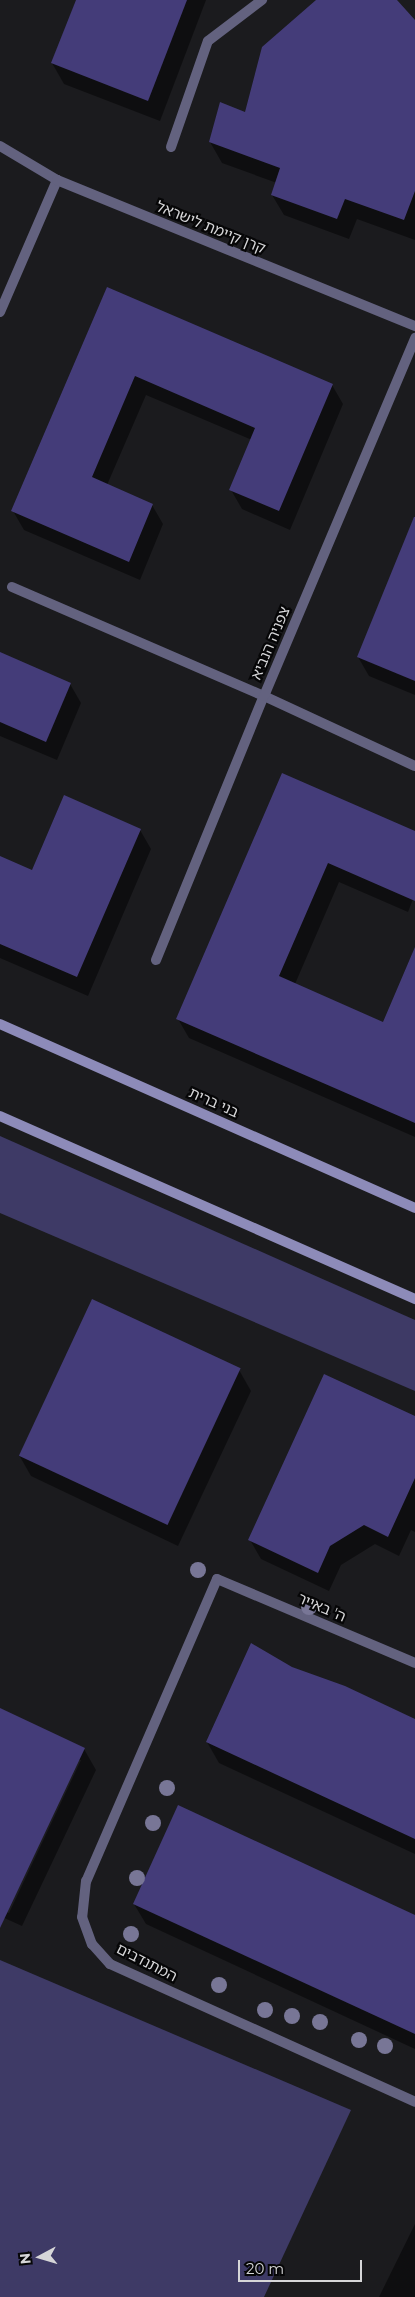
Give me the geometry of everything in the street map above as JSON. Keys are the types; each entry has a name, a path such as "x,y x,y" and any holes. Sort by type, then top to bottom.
{"main road":[{"name":"בני ברית","path":"0,1024 415,1208"},
{"path":"0,1116 415,1299"}],"street":[{"path":"171,147 208,41 262,0"},
{"name":"קרן קיימת לישראל","path":"0,146 57,180 415,326"},
{"path":"0,312 57,180"},
{"name":"צפניה הנביא","path":"156,960 264,696 415,338"},
{"path":"12,587 264,696 415,766"},
{"name":"ה' באייר","path":"217,1579 415,1663"},
{"name":"המתנדבים","path":"217,1579 86,1882 82,1917 92,1944 110,1964 415,2102"}],"shaded area":[{"path":"0,1136 415,1320 415,1391 0,1213"},
{"path":"0,1960 351,2110 264,2297 0,2297"}],"building":[{"path":"76,0 187,0 148,101 51,63"},
{"path":"316,0 397,0 415,20 415,191 404,220 345,199 337,219 271,195 280,168 209,142 220,102 245,112 262,47"},
{"path":"107,287 333,384 279,511 229,490 255,428 135,376 92,477 153,504 129,562 11,511"},
{"path":"415,517 415,681 357,657"},
{"path":"0,652 71,683 46,742 0,722"},
{"path":"282,773 415,831 415,901 328,863 279,976 383,1022 415,947 415,1123 176,1019"},
{"path":"64,795 141,829 77,977 0,944 0,856 32,870"},
{"path":"92,1299 241,1368 168,1525 19,1456"},
{"path":"324,1374 415,1416 415,1478 388,1537 364,1525 330,1546 318,1573 248,1540"},
{"path":"251,1643 292,1667 345,1686 415,1719 415,1839 206,1742"},
{"path":"0,1708 85,1748 0,1928"},
{"path":"178,1805 415,1915 415,2034 133,1904"}]}
